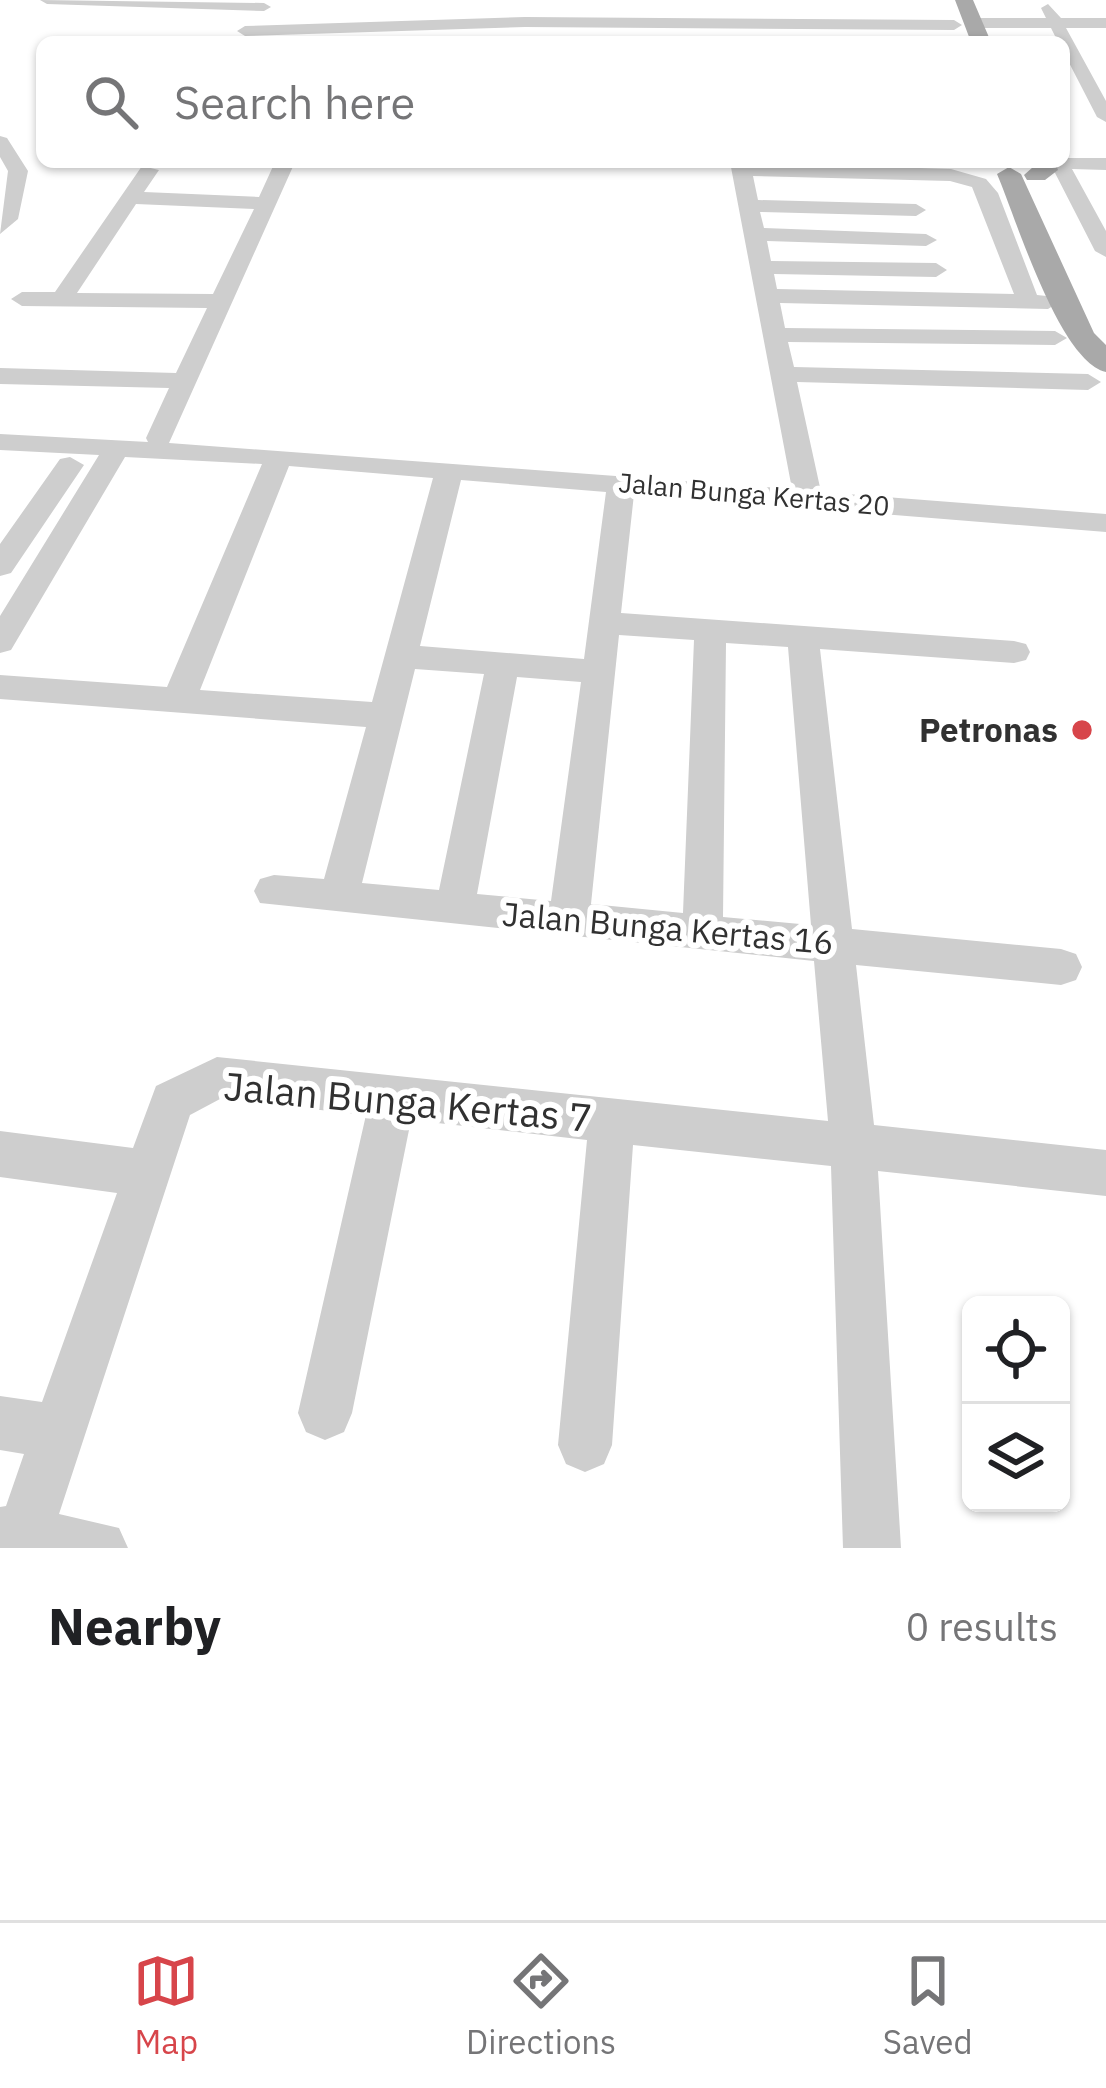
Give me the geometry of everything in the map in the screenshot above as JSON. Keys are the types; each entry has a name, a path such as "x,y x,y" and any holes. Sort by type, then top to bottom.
{"main road":[{"path":"945,0 967,33"},
{"path":"964,0 967,33"},
{"path":"1028,168 1010,210 1097,372"},
{"path":"1030,168 1106,330"}],"street":[{"path":"47,0 288,3"},
{"path":"609,0 619,24 617,36"},
{"path":"675,36 682,21 683,0"},
{"path":"990,0 1005,36"},
{"path":"1044,0 1063,36"},
{"path":"1088,0 1104,23"},
{"path":"241,36 266,3"},
{"path":"241,36 374,17 511,27"},
{"path":"374,17 511,27 614,21 931,24 967,33 1000,23 1104,23"},
{"path":"565,36 570,22"},
{"path":"778,22 780,36"},
{"path":"465,36 470,23"},
{"path":"824,23 826,36"},
{"path":"884,24 887,36"},
{"path":"931,24 934,36"},
{"path":"1070,49 1106,117"},
{"path":"0,228 18,186 10,154"},
{"path":"1070,164 1106,164"},
{"path":"159,439 282,168"},
{"path":"1032,168 1106,251"},
{"path":"61,300 149,170"},
{"path":"808,499 742,170 906,178 951,175 979,183 1010,210 1028,301"},
{"path":"906,178 943,299"},
{"path":"130,198 266,203"},
{"path":"749,206 916,210"},
{"path":"755,234 926,240"},
{"path":"761,267 936,270"},
{"path":"767,296 1064,303"},
{"path":"22,299 221,301"},
{"path":"775,335 1055,338"},
{"path":"783,374 1097,372"},
{"path":"0,376 185,381"},
{"path":"0,428 233,444 279,457"},
{"path":"0,442 279,457"},
{"path":"0,642 117,448"},
{"path":"179,700 279,457"},
{"name":"Jalan Bunga Kertas 20","path":"279,457 449,470 620,494 1010,533 1028,532 1058,519"},
{"path":"39,578 0,570 70,464"},
{"path":"339,897 449,470"},
{"path":"568,919 620,494"},
{"name":"Jalan Bunga Kertas 20","path":"620,494 808,499 1106,523"},
{"path":"604,623 1014,652"},
{"path":"703,932 710,631"},
{"path":"802,638 853,1146 872,1548"},
{"path":"401,656 598,672"},
{"path":"455,908 503,664"},
{"path":"0,687 386,716"},
{"name":"Jalan Bunga Kertas 16","path":"274,891 1061,967"},
{"name":"Jalan Bunga Kertas 7","path":"12,1535 60,1432 172,1101 218,1078 853,1146 1104,1182"},
{"path":"326,1413 394,1097"},
{"path":"586,1445 612,1120"},
{"path":"0,1154 149,1174"},
{"path":"0,1423 60,1432"},
{"path":"12,1535 96,1548"}],"place":[{"name":"Petronas","path":"1082,730"}]}
